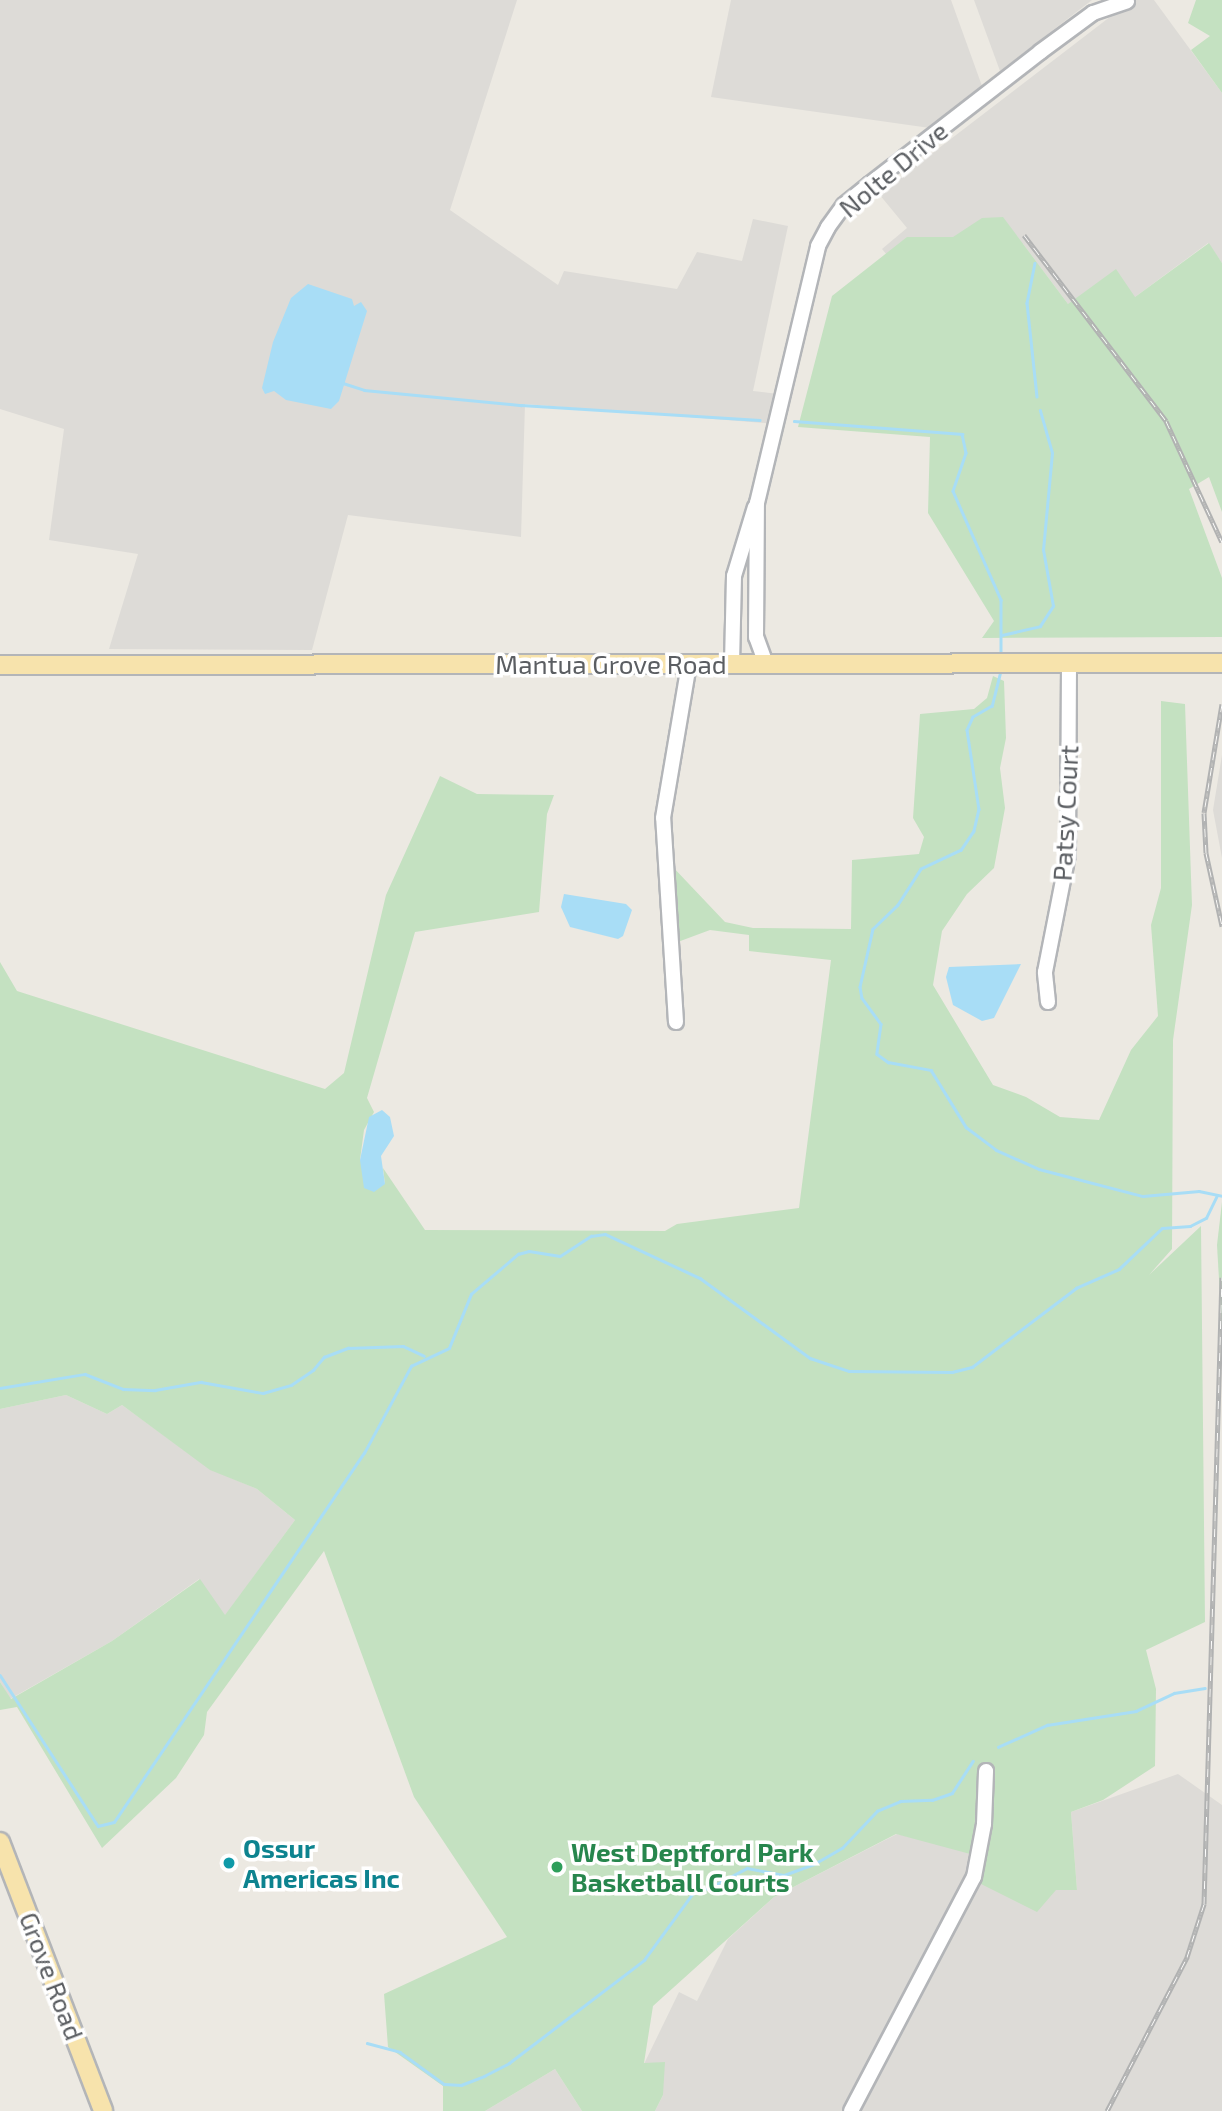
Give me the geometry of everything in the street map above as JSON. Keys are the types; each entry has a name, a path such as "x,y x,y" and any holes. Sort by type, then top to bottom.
{"main road":[{"name":"Mantua Grove Road","path":"0,665 1222,663"},
{"name":"Grove Road","path":"0,1842 103,2111"}],"street":[{"name":"Nolte Drive","path":"732,664 734,576 745,528 757,503 818,246 837,214 877,177 1093,13 1127,1"},
{"name":"Nolte Drive","path":"757,503 756,637 766,664"},
{"path":"676,1022 663,818 664,793 689,685 689,664"},
{"name":"Patsy Court","path":"1048,1002 1045,972 1068,855 1069,664"},
{"path":"851,2111 974,1877 984,1824 986,1771"}],"shaded area":[{"path":"0,0 517,0 450,210 558,285 564,271 677,289 697,252 742,261 753,219 788,226 753,391 786,395 778,424 525,404 521,537 348,515 312,650 109,649 138,554 49,540 64,429 0,409"},
{"path":"731,0 951,0 982,86 930,128 711,97"},
{"path":"974,0 1092,0 1000,71"},
{"path":"1132,0 1154,0 1222,93 1222,263 1208,243 1135,297 1068,304 1023,244 918,292 882,249 907,228 879,194"},
{"path":"1222,755 1222,858 1213,810"},
{"path":"66,1395 107,1414 122,1405 210,1469 257,1489 295,1520 225,1616 199,1579 112,1641 10,1699 0,1682 0,1409"},
{"path":"1178,1774 1222,1805 1222,2111 655,2111 663,2095 644,2064 679,1992 697,2001 728,1939 774,1897 897,1834 967,1850 1056,1890 1077,1890 1071,1812"},
{"path":"555,2069 582,2111 485,2111"}],"green space":[{"path":"1196,0 1222,0 1222,93 1191,50 1210,36 1188,23"},
{"path":"1003,217 1068,304 1116,269 1135,297 1209,243 1222,263 1222,512 1209,477 1189,489 1222,578 1222,637 982,638 994,621 928,513 930,437 798,427 832,296 907,237 953,237 982,218"},
{"path":"993,676 1004,681 1006,738 1000,768 1005,808 994,868 967,894 942,931 933,985 993,1085 1026,1097 1060,1117 1099,1120 1131,1050 1158,1016 1151,925 1161,888 1161,701 1185,704 1192,905 1173,1040 1172,1249 1149,1275 1201,1226 1205,1622 1146,1650 1156,1689 1155,1766 1103,1800 1071,1812 1077,1890 1056,1890 1037,1912 979,1883 985,1858 896,1834 774,1897 653,2006 644,2063 665,2062 663,2095 655,2111 582,2111 555,2069 485,2111 443,2111 443,2086 388,2047 384,1994 507,1937 414,1797 324,1551 207,1712 204,1735 176,1778 102,1848 17,1707 0,1710 0,1682 11,1699 112,1641 200,1579 225,1615 295,1520 257,1489 210,1470 122,1405 107,1414 66,1395 0,1409 0,962 17,991 325,1089 344,1073 386,895 440,776 477,794 554,795 547,814 539,912 415,932 367,1098 374,1112 364,1130 360,1160 385,1184 383,1168 425,1230 665,1231 677,1224 799,1208 831,960 749,951 749,935 710,930 675,943 670,864 725,922 753,928 851,929 852,860 919,854 924,837 913,818 920,714 974,709 987,698"},
{"path":"1222,1202 1222,1331 1217,1245"}],"water":[{"path":"308,284 352,299 354,306 361,302 367,311 339,401 331,409 286,400 274,391 265,394 262,388 273,342 291,298"},
{"path":"564,894 626,904 632,910 623,936 618,939 570,927 561,907"},
{"path":"1021,964 994,1018 982,1021 953,1005 946,977 949,967"},
{"path":"382,1110 390,1117 394,1136 381,1156 385,1184 374,1192 364,1188 360,1160 369,1117"}],"waterway":[{"path":"1035,263 1027,303 1037,396"},
{"path":"343,383 364,390 521,405 760,420"},
{"path":"1002,635 1040,626 1053,606 1043,550 1052,453 1040,411"},
{"path":"794,421 962,434 966,453 953,491 1001,600 1001,657"},
{"path":"1001,671 992,706 973,717 967,730 979,809 974,831 961,850 921,869 898,905 873,929 860,987 862,998 881,1024 877,1054 888,1062 931,1070 966,1127 996,1150 1039,1169 1143,1196 1199,1191 1222,1196"},
{"path":"0,1675 98,1826 114,1822 364,1453 411,1366 449,1348 471,1294 518,1254 529,1251 560,1256 591,1236 605,1234 700,1278 810,1358 849,1371 952,1372 972,1367 1076,1288 1119,1269 1162,1228 1190,1226 1206,1218 1217,1195"},
{"path":"0,1388 85,1374 123,1389 155,1390 201,1382 263,1393 291,1385 313,1370 324,1357 348,1348 403,1346 424,1356"},
{"path":"998,1747 1047,1725 1136,1711 1174,1693 1205,1688"},
{"path":"367,2043 400,2052 444,2084 461,2085 484,2076 509,2063 644,1960 696,1889 707,1889 747,1868 784,1875 814,1864 842,1848 877,1811 900,1801 932,1800 952,1793 973,1761"}],"railway":[{"path":"1024,235 1166,421 1222,542"},
{"path":"1222,704 1204,813 1206,853 1222,926"},
{"path":"1107,2111 1187,1957 1204,1904 1222,1277"}],"place":[{"name":"Ossur Americas Inc","path":"229,1863"},
{"name":"West Deptford Park Basketball Courts","path":"557,1867"}]}
